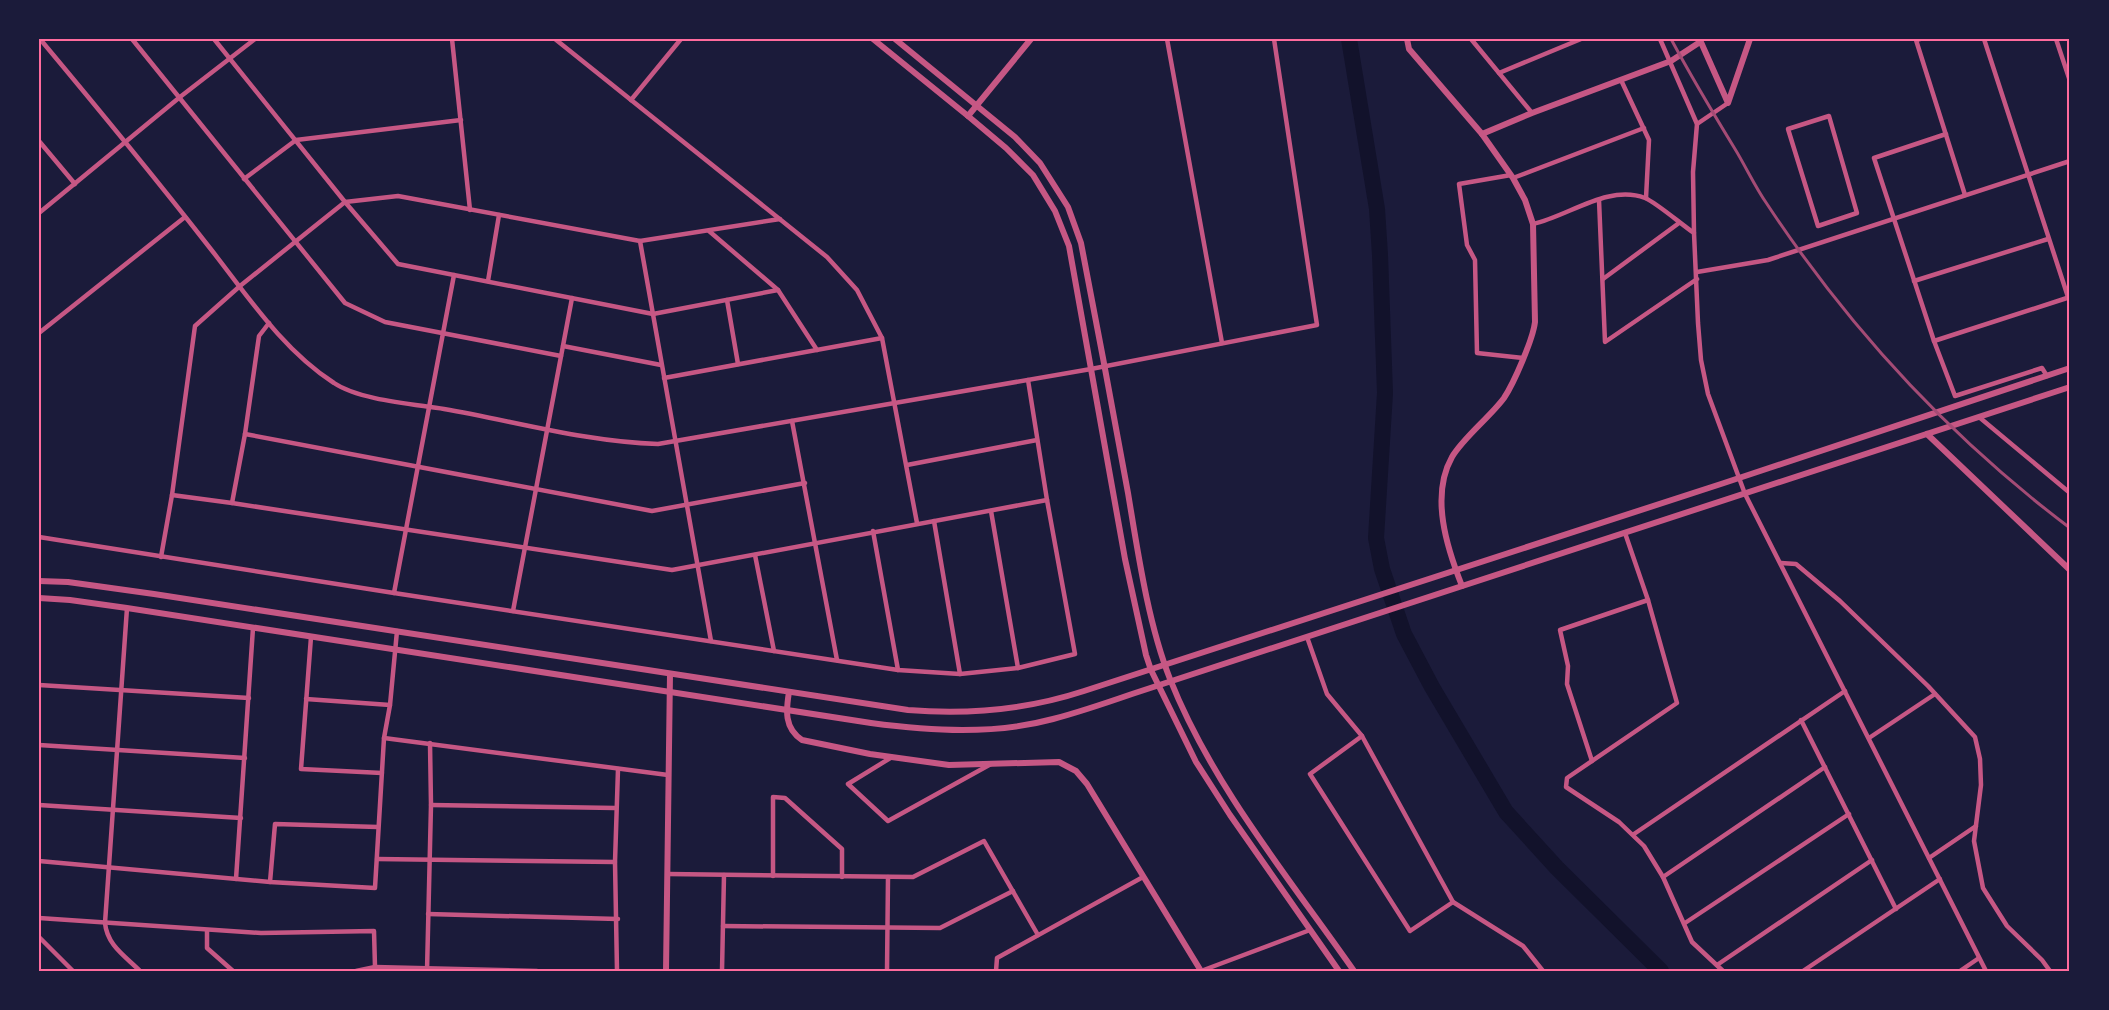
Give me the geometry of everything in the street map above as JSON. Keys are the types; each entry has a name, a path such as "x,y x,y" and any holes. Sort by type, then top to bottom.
{"street":[{"path":"40,39 126,142 269,323 304,360 336,384 372,397 638,444 676,442 1091,369 1317,324 1274,39"},
{"path":"132,39 345,303 385,322 561,356"},
{"path":"214,39 398,264 653,314 778,290"},
{"path":"39,213 180,97 255,39"},
{"path":"452,39 470,210"},
{"path":"555,39 826,257 857,290 882,338 917,524"},
{"path":"631,100 681,39"},
{"path":"873,39 1006,148 1033,175 1055,211 1069,246 1125,559 1151,670 1196,762 1230,815 1339,971"},
{"path":"895,39 1015,137 1040,162 1068,207 1081,243 1140,559 1165,665 1208,758 1243,813 1354,971"},
{"path":"968,116 1030,39"},
{"path":"1167,39 1222,343"},
{"path":"1407,39 1409,49 1482,134 1512,176 1525,200 1533,224 1535,322 1533,336 1504,397 1452,457 1445,477 1442,502 1444,531 1462,586"},
{"path":"1471,39 1532,112"},
{"path":"1499,73 1581,39"},
{"path":"1660,39 1697,124 1693,172 1698,322 1701,360 1708,394 1745,494 1986,971"},
{"path":"1697,124 1728,103 1750,39"},
{"path":"1920,39 1916,40 1965,195"},
{"path":"1934,340 2069,297 1984,39"},
{"path":"2056,39 2070,81"},
{"path":"1482,134 1532,112 1671,61 1700,41 1728,103"},
{"path":"1621,80 1649,140 1646,198"},
{"path":"1829,116 1857,213 1844,218 1818,226 1788,129 1829,116"},
{"path":"244,179 296,140 460,120"},
{"path":"1523,358 1477,353 1475,260 1467,245 1459,184 1512,176 1644,128"},
{"path":"1946,134 1874,158 1934,340 1955,396 2042,368 2047,376"},
{"path":"39,141 75,184"},
{"path":"1697,272 1768,260 2070,161"},
{"path":"1533,224 1599,200 1623,194 1646,198 1695,233"},
{"path":"161,557 172,495 195,326 240,286 345,202 398,196 640,241 780,219"},
{"path":"1599,200 1605,342 1697,279"},
{"path":"488,281 499,215"},
{"path":"39,333 185,217"},
{"path":"1844,218 1850,232"},
{"path":"1602,279 1679,223"},
{"path":"709,231 778,290 817,350"},
{"path":"1914,281 2048,239"},
{"path":"640,241 711,641"},
{"path":"394,593 454,275"},
{"path":"513,611 572,298"},
{"path":"727,300 738,364"},
{"path":"232,502 245,434 259,336 269,323"},
{"path":"664,378 882,338"},
{"path":"563,346 661,365"},
{"path":"39,581 100,586 908,710 974,712 1013,709 1061,699 1151,670 2070,368"},
{"path":"39,537 898,670 960,674 1018,668 1075,654 1028,380"},
{"path":"39,598 127,608 906,728 988,730 1052,720 2070,387"},
{"path":"1979,417 2070,493"},
{"path":"792,421 837,660"},
{"path":"245,434 652,511 805,483"},
{"path":"1927,434 2070,570"},
{"path":"907,465 1037,440"},
{"path":"172,495 232,502 672,570 1047,500"},
{"path":"992,511 1018,668"},
{"path":"934,521 960,674"},
{"path":"873,531 898,670"},
{"path":"1626,533 1648,600 1677,703 1567,778 1566,788 1608,814 1634,834 1663,877 1692,942 1724,971"},
{"path":"755,555 774,651"},
{"path":"1781,562 1796,564 1840,601 1935,694 1975,737 1980,759 1981,785 1974,841 1986,894 2007,926 2042,960 2050,971"},
{"path":"1592,761 1567,684 1568,666 1560,630 1648,600"},
{"path":"127,608 105,923 106,935 113,946 140,971"},
{"path":"236,879 253,628"},
{"path":"39,861 270,882 375,888 384,738 390,705 397,632"},
{"path":"311,637 301,769 382,773"},
{"path":"1306,637 1327,694 1362,736 1453,902 1523,946 1543,971"},
{"path":"666,971 670,674"},
{"path":"39,685 249,698"},
{"path":"1634,834 1845,691"},
{"path":"789,692 786,710 788,725 794,735 802,740 949,765 1059,762 1076,771 1087,784 1201,971 1310,930"},
{"path":"1869,738 1935,694"},
{"path":"306,699 390,705"},
{"path":"1801,720 1896,909"},
{"path":"1362,736 1310,774 1410,931 1453,902"},
{"path":"384,738 668,775"},
{"path":"427,970 431,805 430,743"},
{"path":"39,745 245,759"},
{"path":"892,757 848,784 888,821 991,764"},
{"path":"1663,877 1825,767"},
{"path":"617,971 615,808 618,769"},
{"path":"773,876 773,797 785,798 842,849 842,877"},
{"path":"39,805 241,818"},
{"path":"431,805 615,808"},
{"path":"1685,924 1849,814"},
{"path":"270,882 275,824 378,827"},
{"path":"1929,858 1976,826"},
{"path":"668,874 913,877 984,841 1038,935"},
{"path":"377,859 615,862"},
{"path":"1718,965 1872,860"},
{"path":"722,971 724,875"},
{"path":"887,971 888,877"},
{"path":"996,971 997,958 1143,877"},
{"path":"1803,971 1940,879"},
{"path":"723,926 940,928 1013,891"},
{"path":"429,914 618,919"},
{"path":"39,918 207,931 374,932"},
{"path":"374,922 375,967"},
{"path":"207,931 207,948 233,971"},
{"path":"39,937 73,971"},
{"path":"1960,971 1978,958"},
{"path":"356,971 375,967 537,971"}],"waterway":[{"path":"1349,39 1377,209 1380,255 1385,393 1376,538 1382,569 1404,634 1432,687 1506,812 1557,868 1661,971"}],"railway":[{"path":"1671,39 1763,197 1832,294 1868,338 1944,419 2026,494 2070,528"}]}
